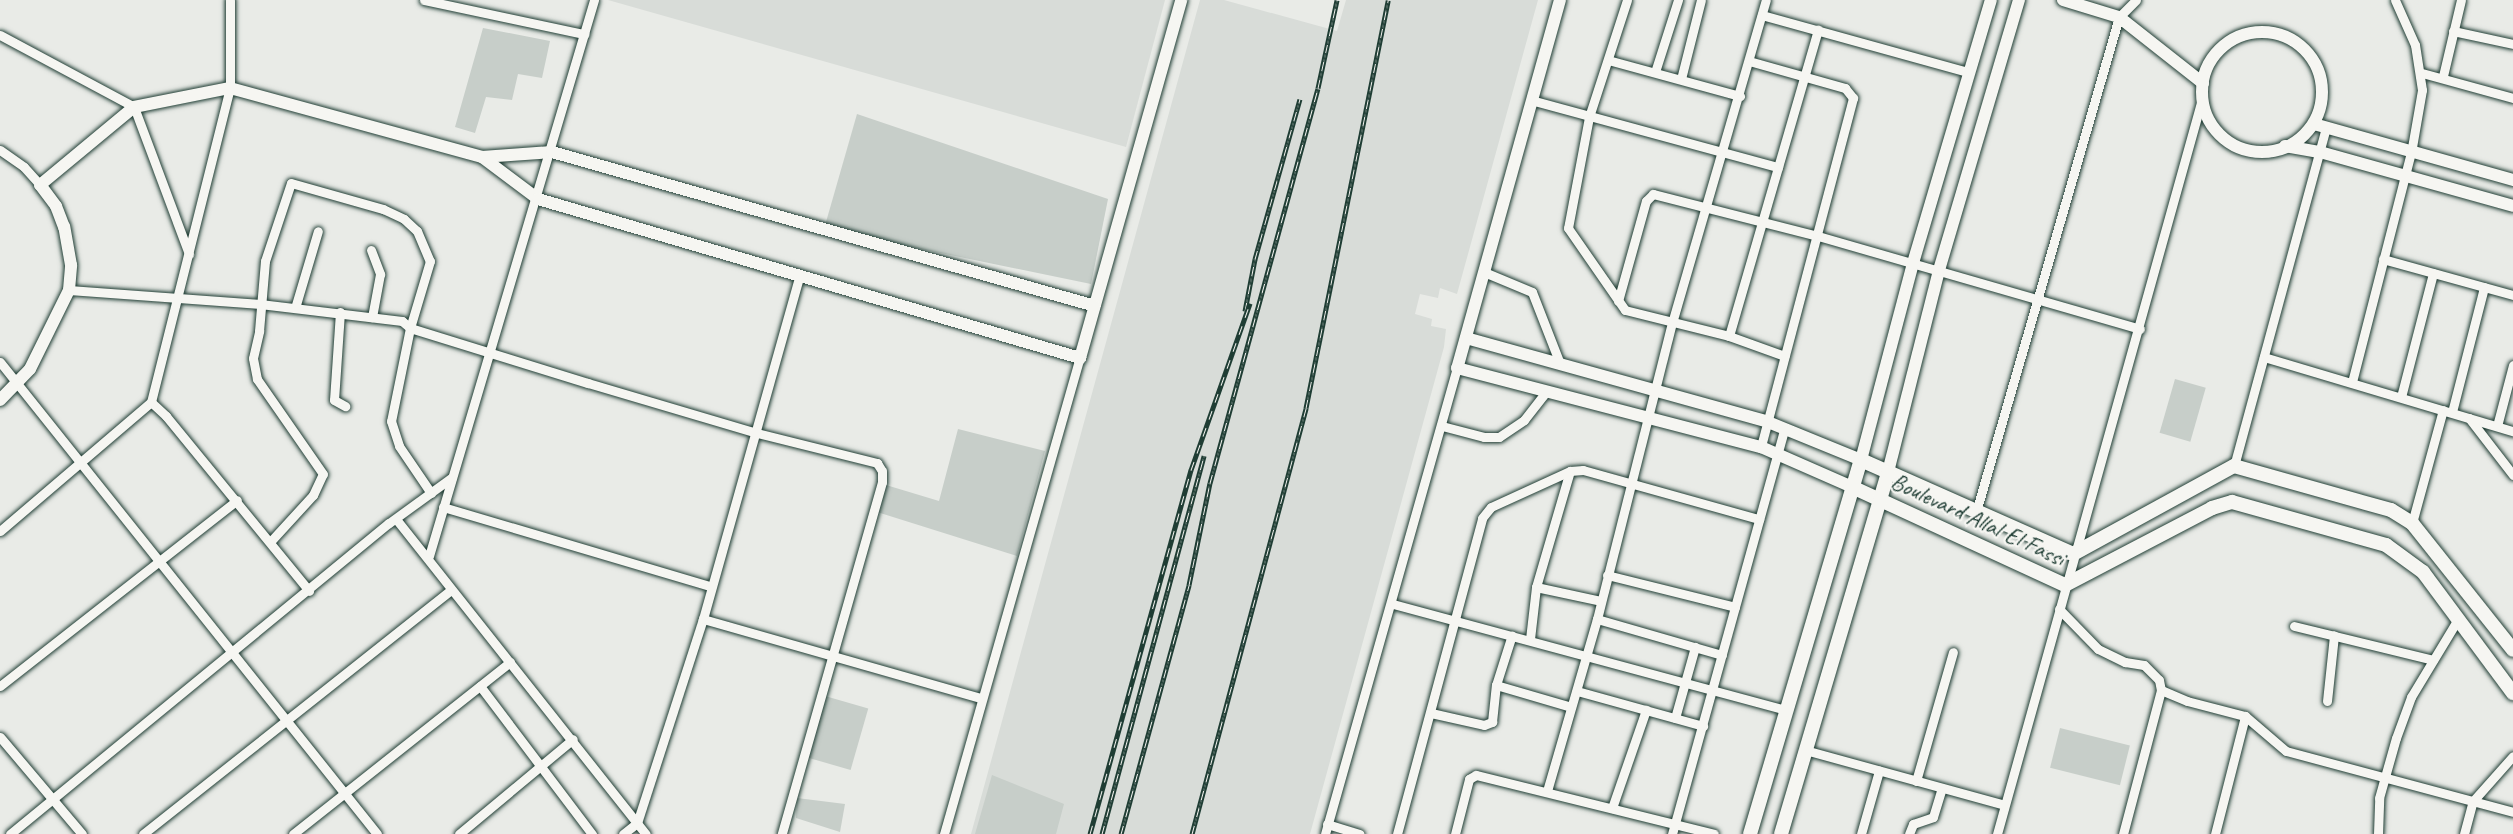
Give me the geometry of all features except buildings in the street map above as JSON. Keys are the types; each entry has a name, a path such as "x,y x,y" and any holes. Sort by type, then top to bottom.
{"main road":[{"name":"Boulevard Allal El Fassi","path":"1861,460 2073,554 2234,466"},
{"path":"1750,834 1861,460"},
{"path":"2234,466 2391,510 2412,523 2513,650"},
{"path":"1781,834 1888,472"},
{"name":"Boulevard Allal El Fassi","path":"1852,487 2065,585 2212,508 2232,502 2396,549 2422,572 2513,693"}],"street":[{"path":"0,531 82,465 151,402 230,88 230,0"},
{"path":"424,0 584,34"},
{"path":"429,556 552,152 594,0"},
{"path":"944,834 1181,0"},
{"path":"1360,834 1326,829 1392,604 1560,0"},
{"path":"1627,0 1589,117 1568,225 1618,301 1632,313 1729,336 1785,356"},
{"path":"1655,72 1678,0"},
{"path":"1681,79 1701,0"},
{"path":"1547,791 1587,655 1672,323 1740,96 1766,0"},
{"path":"1861,460 1913,263 1991,0"},
{"path":"1888,472 1939,270 2019,0"},
{"path":"2062,0 2119,17 2203,89 2209,118 2236,148 2252,152 2285,146 2320,126 2513,180"},
{"path":"1976,512 2040,299 2119,17 2136,0"},
{"path":"2352,382 2411,153 2422,73 2411,32 2395,0"},
{"path":"2443,76 2461,0"},
{"path":"1762,15 1968,72"},
{"path":"1729,336 1818,30"},
{"path":"2453,31 2513,44"},
{"path":"1997,834 2073,554 2140,329 2203,89 2216,53 2236,37 2262,32 2288,38 2308,54 2320,77 2320,152 2234,466"},
{"path":"0,35 134,107 189,254"},
{"path":"1608,60 1740,96"},
{"path":"1749,62 1806,77 1852,93 1818,236 1761,447"},
{"path":"2422,73 2443,76 2513,98"},
{"path":"40,184 134,107 230,88 482,157 552,152 1095,306"},
{"path":"1531,100 1778,167"},
{"path":"2285,146 2320,152 2513,206"},
{"path":"0,150 40,184 56,206 64,227 71,265 69,290 36,360 18,386 0,400"},
{"path":"482,157 538,199 799,278 1080,358"},
{"path":"270,542 313,495 323,474 257,379 253,357 265,261 286,187 298,184 382,208 404,219 417,231 430,261 410,328 391,421 399,446 431,493"},
{"path":"1618,301 1647,197 1653,194 1818,236 2140,329"},
{"path":"295,308 318,231"},
{"path":"371,250 380,274 372,317"},
{"path":"2383,259 2513,295"},
{"path":"1484,272 1532,292 1560,364"},
{"path":"2401,397 2433,273"},
{"path":"622,834 637,823 703,619 710,586 757,433 799,278"},
{"path":"2412,523 2484,287"},
{"path":"69,290 260,304 402,321 410,328 757,433 877,463 882,471 782,834"},
{"path":"340,312 334,400 345,406"},
{"name":"Boulevard Allal El Fassi","path":"1466,338 1768,422 1861,460"},
{"path":"2264,357 2513,431"},
{"path":"0,363 234,652 284,722 377,834"},
{"path":"2497,426 2513,365"},
{"name":"Boulevard Allal El Fassi","path":"1457,368 1761,447 1852,487"},
{"path":"1442,426 1484,437 1499,437 1524,420 1546,392"},
{"path":"151,402 237,500 309,591"},
{"path":"2469,418 2513,475"},
{"path":"1673,829 1784,429"},
{"path":"1530,639 1536,587 1570,471"},
{"path":"1397,834 1482,518 1491,507 1570,471 1592,471 1759,519"},
{"path":"10,834 396,519 451,478"},
{"path":"0,686 237,500"},
{"path":"444,507 710,586"},
{"path":"396,519 429,556 451,590 573,739 646,834"},
{"path":"1607,575 1735,608"},
{"path":"1536,587 1601,601"},
{"path":"143,834 451,590"},
{"path":"1392,604 1687,681 1785,710"},
{"path":"2059,609 2098,650 2125,662 2144,665 2159,680 2161,690 2123,834"},
{"path":"703,619 981,698"},
{"path":"1596,619 1722,655"},
{"path":"2378,834 2384,777 2411,697 2458,619"},
{"path":"2294,626 2433,660"},
{"path":"1431,713 1488,725 1495,716 1496,685 1512,635"},
{"path":"2327,701 2334,635"},
{"path":"1675,718 1695,647"},
{"path":"1916,781 1953,652"},
{"path":"293,834 510,662"},
{"path":"1496,685 1571,707"},
{"path":"480,686 592,834"},
{"path":"2161,690 2187,701 2245,716 2286,752 2513,812"},
{"path":"1577,691 1703,726"},
{"path":"1612,808 1646,710"},
{"path":"2215,834 2245,716"},
{"path":"0,737 82,834"},
{"path":"459,834 573,739"},
{"path":"1805,750 2004,805"},
{"path":"2464,834 2473,801 2513,756"},
{"path":"1861,834 1879,771"},
{"path":"1455,834 1472,776 1547,791 1612,808 1673,829 1714,834"},
{"path":"1909,834 1913,824 1933,817 1942,788"}],"shaded area":[{"path":"608,0 1165,0 1126,147"},
{"path":"1200,0 1224,0 1337,31 1346,0 1538,0 1457,294 1440,288 1438,298 1420,294 1415,314 1432,319 1431,326 1446,329 1444,347 1310,834 971,834"},
{"path":"483,28 550,41 542,78 518,74 512,100 486,97 475,133 455,127"},
{"path":"857,114 1108,199 1091,284 824,229"},
{"path":"2175,379 2206,388 2190,442 2160,433"},
{"path":"958,429 1045,451 1017,556 877,512 886,485 939,501"},
{"path":"825,696 868,708 851,770 807,758"},
{"path":"2060,728 2130,745 2120,785 2050,768"},
{"path":"992,775 1064,804 1056,834 975,834"},
{"path":"797,798 845,804 840,832 796,818"}],"railway":[{"path":"1121,834 1189,585 1210,483 1318,88 1337,0"},
{"path":"1192,834 1306,408 1388,0"},
{"path":"1245,311 1255,259 1300,99"},
{"path":"1090,834 1191,470 1250,303"},
{"path":"1102,834 1204,456"}]}
